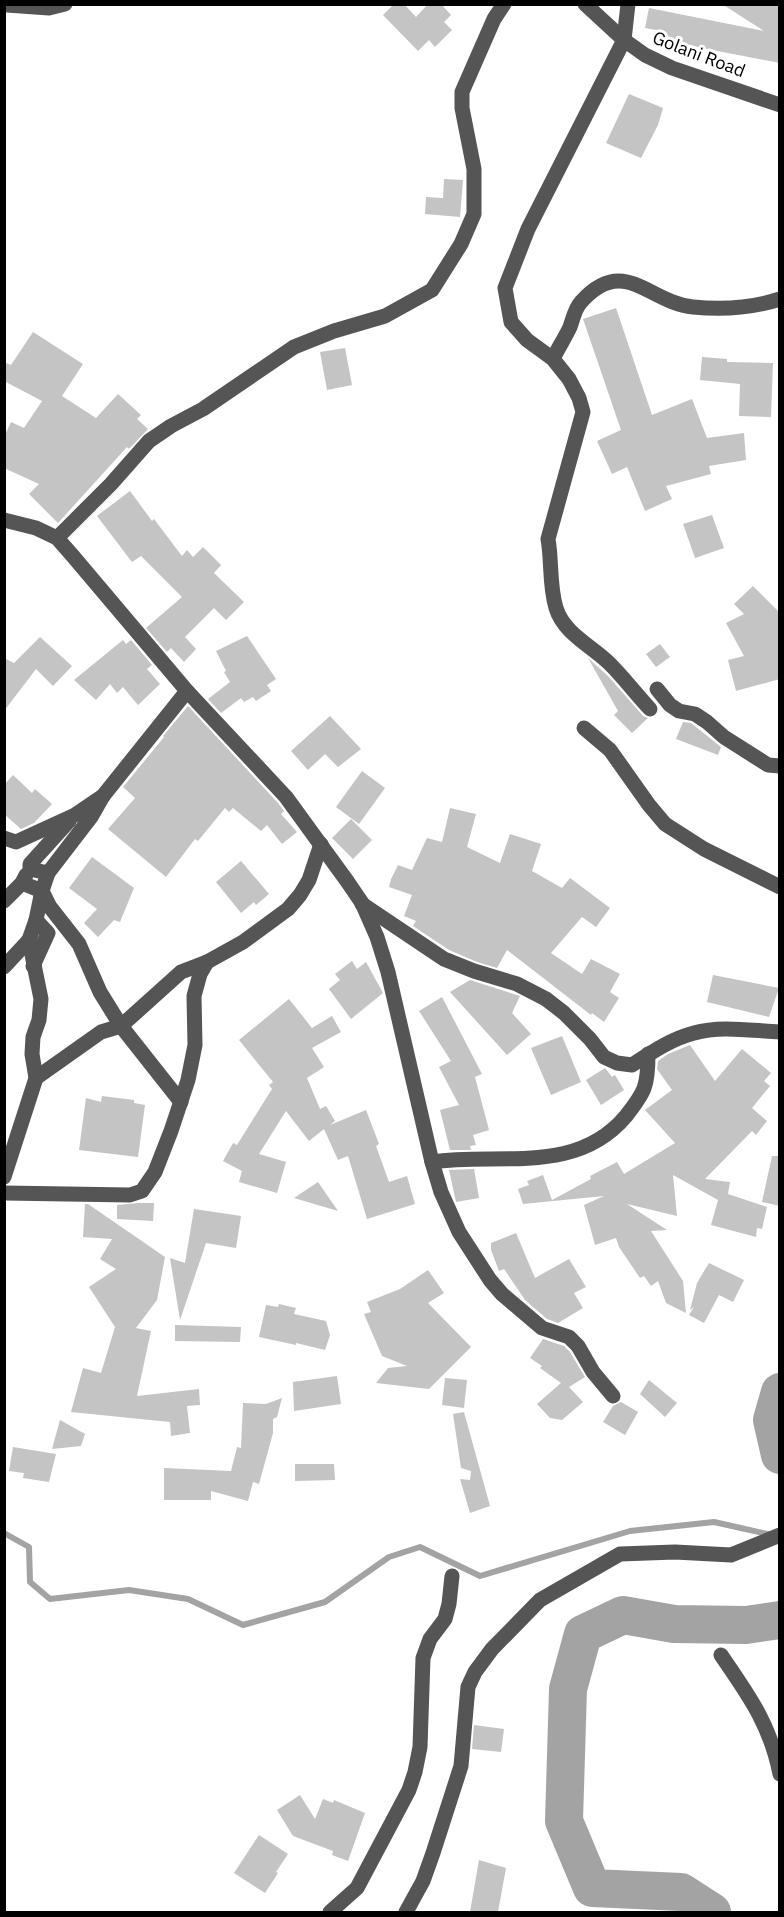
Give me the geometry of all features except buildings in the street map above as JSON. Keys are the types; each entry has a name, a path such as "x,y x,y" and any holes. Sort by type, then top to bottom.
{"street":[{"path":"7,4 49,8 65,4"},
{"path":"57,538 149,441 171,426 203,409 294,347 334,331 385,315 432,290 461,244 474,214 474,169 462,108 462,92 494,19 504,4"},
{"name":"Golani Road","path":"585,4 636,50 672,68 780,105"},
{"path":"628,4 624,40 528,229 505,288 511,322 527,340 553,359 570,379 583,412 548,539 551,588 556,610 575,636 609,662 650,709"},
{"path":"553,359 579,303 596,288 619,279 691,307 741,308 780,299"},
{"path":"4,520 36,528 57,538 187,691 286,797 321,844 362,903 376,937 388,972 432,1162 441,1191 459,1233 502,1294 542,1328 569,1337 578,1346 593,1372 613,1396"},
{"path":"657,689 670,705 679,711 694,714 724,737 768,765 780,766"},
{"path":"4,968 29,940 48,873 91,817 103,796 187,691"},
{"path":"584,728 610,750 665,824 704,849 780,887"},
{"path":"4,838 16,842 75,815 103,796"},
{"path":"4,901 22,883 30,864 75,815"},
{"path":"36,1078 100,1032 121,1026 181,972 207,962 243,942 288,909 309,880 321,844"},
{"path":"29,867 48,873"},
{"path":"22,883 42,891 50,907 79,944 100,992 121,1026 181,1102"},
{"path":"362,903 426,949 444,959 517,984 546,999 564,1013 604,1057 617,1063 632,1065 660,1046 697,1032 725,1030 780,1032"},
{"path":"33,968 48,933 36,920"},
{"path":"4,1177 36,1078 32,1054 33,1036 39,1020 40,999 29,940"},
{"path":"4,1193 130,1196 142,1191 155,1172 164,1152 193,1062 196,987 207,962"},
{"path":"432,1162 452,1159 501,1161 538,1158 593,1144 607,1136 643,1095 648,1079 648,1054"},
{"path":"406,1912 423,1881 434,1853 461,1766 468,1687 475,1672 492,1649 540,1600 620,1554 675,1552 731,1555 780,1535"},
{"path":"330,1912 357,1888 409,1790 420,1747 423,1658 430,1639 445,1619 452,1576"},
{"path":"721,1655 749,1695 767,1728 780,1774"}],"waterway":[{"path":"780,1392 772,1420 780,1455"},
{"path":"4,1533 29,1547 30,1582 50,1599 129,1590 188,1599 243,1625 325,1602 389,1557 420,1547 480,1576 630,1531 714,1522 772,1535"},
{"path":"712,1912 681,1892 592,1888 564,1821 568,1689 583,1634 623,1615 674,1624 746,1625 780,1620"}]}
